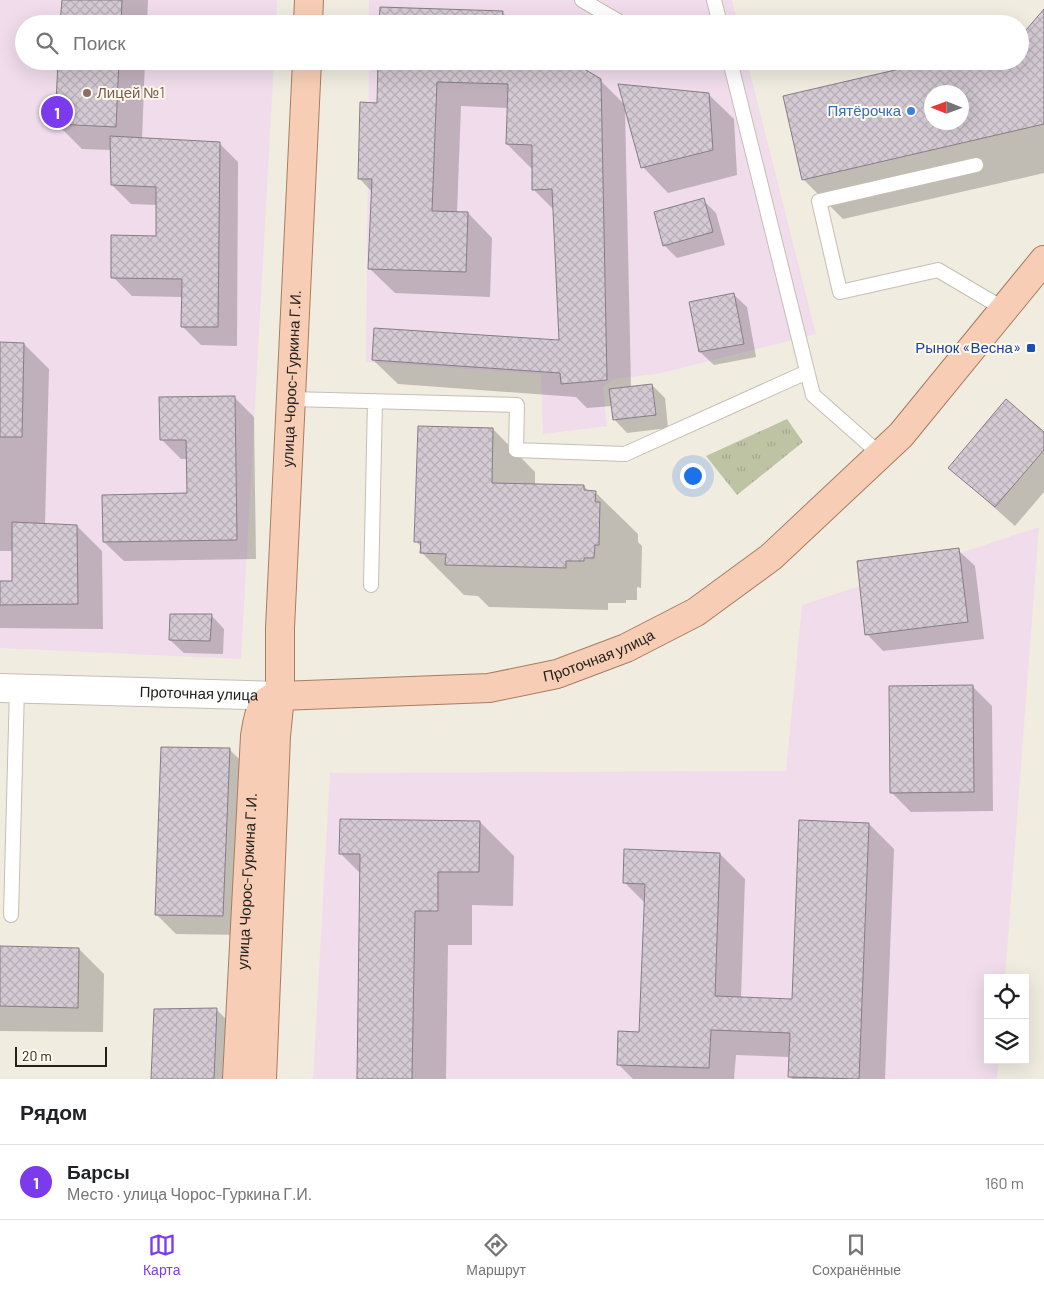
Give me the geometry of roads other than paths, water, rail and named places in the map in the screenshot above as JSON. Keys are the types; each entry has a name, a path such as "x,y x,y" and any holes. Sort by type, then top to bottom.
{"main road":[{"path":"309,15 310,0"},
{"name":"улица Чорос-Гуркина Г.И.","path":"262,1079 275,744 280,696 280,628 307,70"},
{"name":"Проточная улица","path":"280,696 489,688 557,674 626,648 696,612 771,557 881,455 901,434 1044,260"},
{"name":"улица Чорос-Гуркина Г.И.","path":"237,1079 255,736 262,706 270,698 280,696"}],"street":[{"name":"Проточная улица","path":"8,688 280,696"}],"lane":[{"path":"582,0 608,15"},
{"path":"714,0 718,15"},
{"path":"732,70 813,395 881,455"},
{"path":"976,165 819,201 840,292 938,270 1004,309"},
{"path":"291,399 517,405 516,450 625,454 808,372"},
{"path":"371,585 376,401"},
{"path":"8,688 12,916"}],"place":[{"name":"Лицей №1","path":"87,93"},
{"name":"Пятёрочка","path":"911,111"},
{"name":"Барсы","path":"57,112"},
{"name":"Рынок «Весна»","path":"1031,348"}]}
